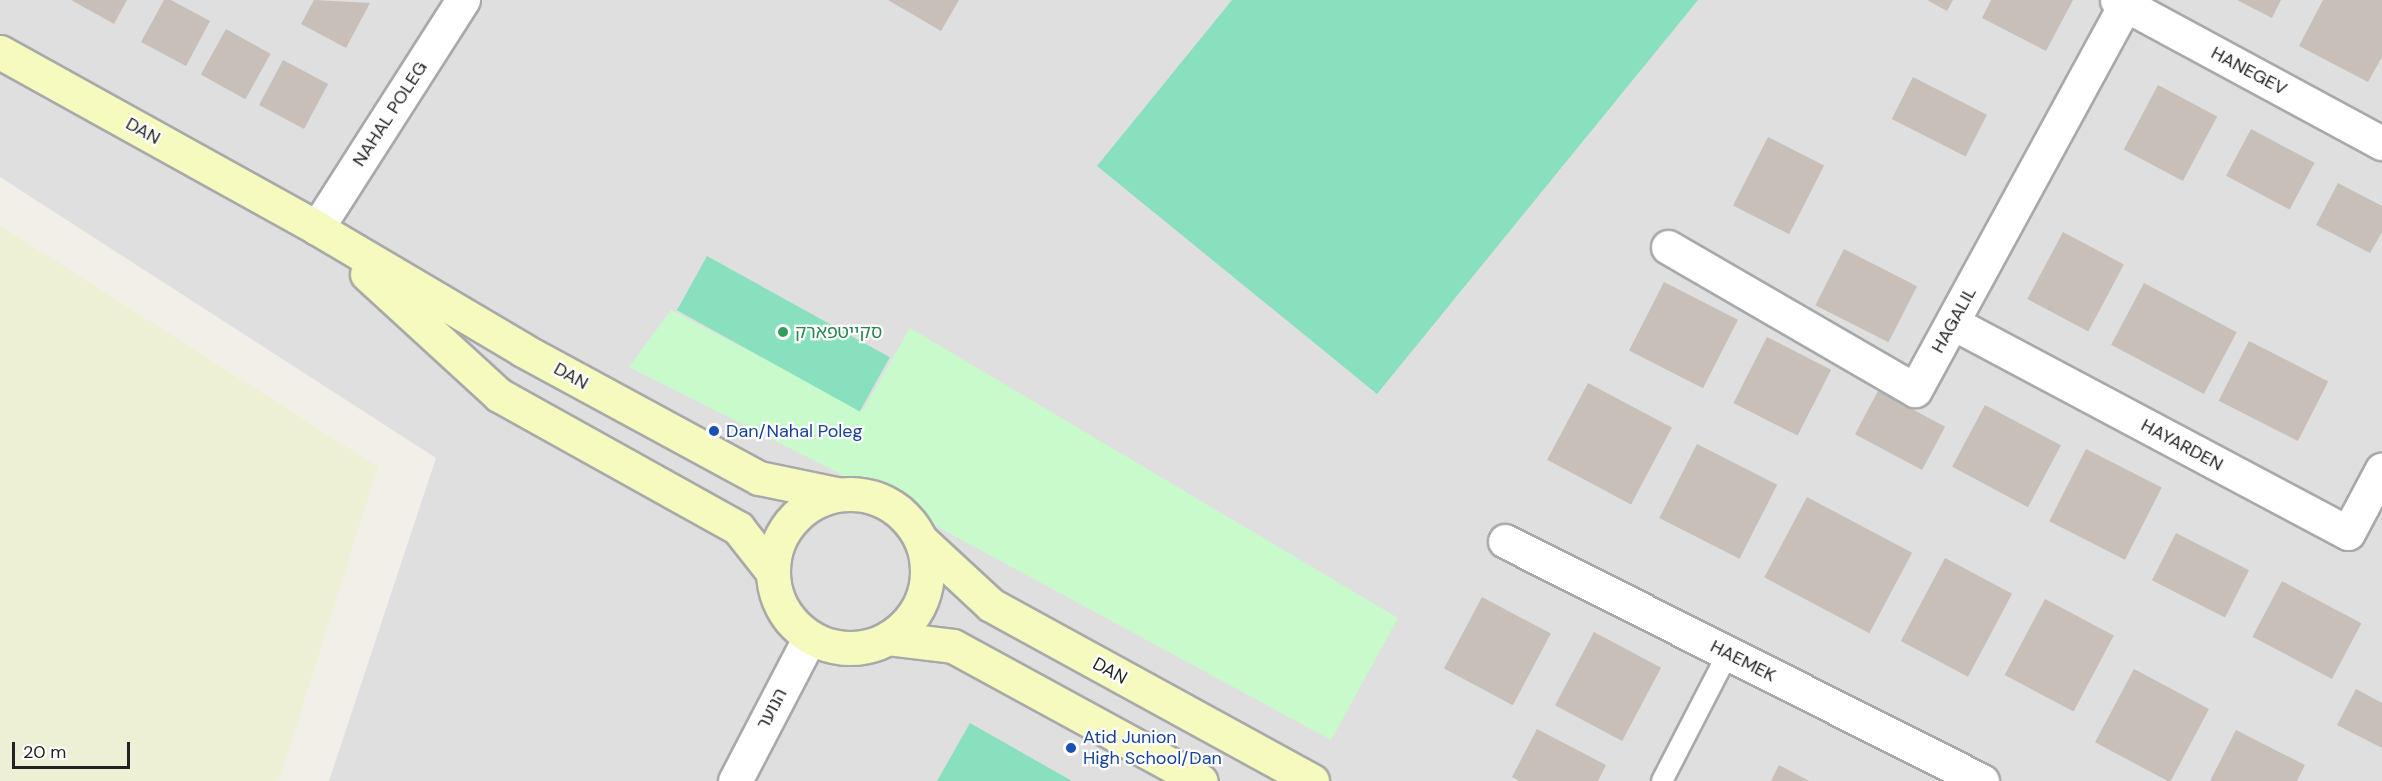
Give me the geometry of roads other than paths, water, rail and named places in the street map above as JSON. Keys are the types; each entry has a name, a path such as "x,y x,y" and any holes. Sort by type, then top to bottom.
{"street":[{"name":"NAHAL POLEG","path":"317,228 463,0"},
{"name":"HANEGEV","path":"2123,2 2382,143"},
{"name":"HAGALIL","path":"1668,247 1915,390 1953,323 2123,2"},
{"name":"DAN","path":"0,52 317,228 523,350 759,478 836,494"},
{"name":"DAN","path":"317,228 499,395 738,528 772,571"},
{"name":"HAYARDEN","path":"1953,323 2348,533 2382,469"},
{"path":"836,494 864,494 889,503 908,519 922,541 928,568 924,595 912,618 888,638 862,647 835,647 810,637 791,621 777,597 772,571 777,545 790,521 811,503 836,494"},
{"name":"DAN","path":"922,541 991,605 1312,781"},
{"name":"HAEMEK","path":"1505,541 1982,781"},
{"name":"הנוער","path":"735,781 810,637"},
{"path":"888,638 953,646 1201,781"}],"lane":[{"path":"1662,781 1728,653"}],"place":[{"name":"סקייטפארק","path":"783,332"},
{"name":"Dan/Nahal Poleg","path":"714,431"},
{"name":"Atid Junion High School/Dan","path":"1071,748"}]}
